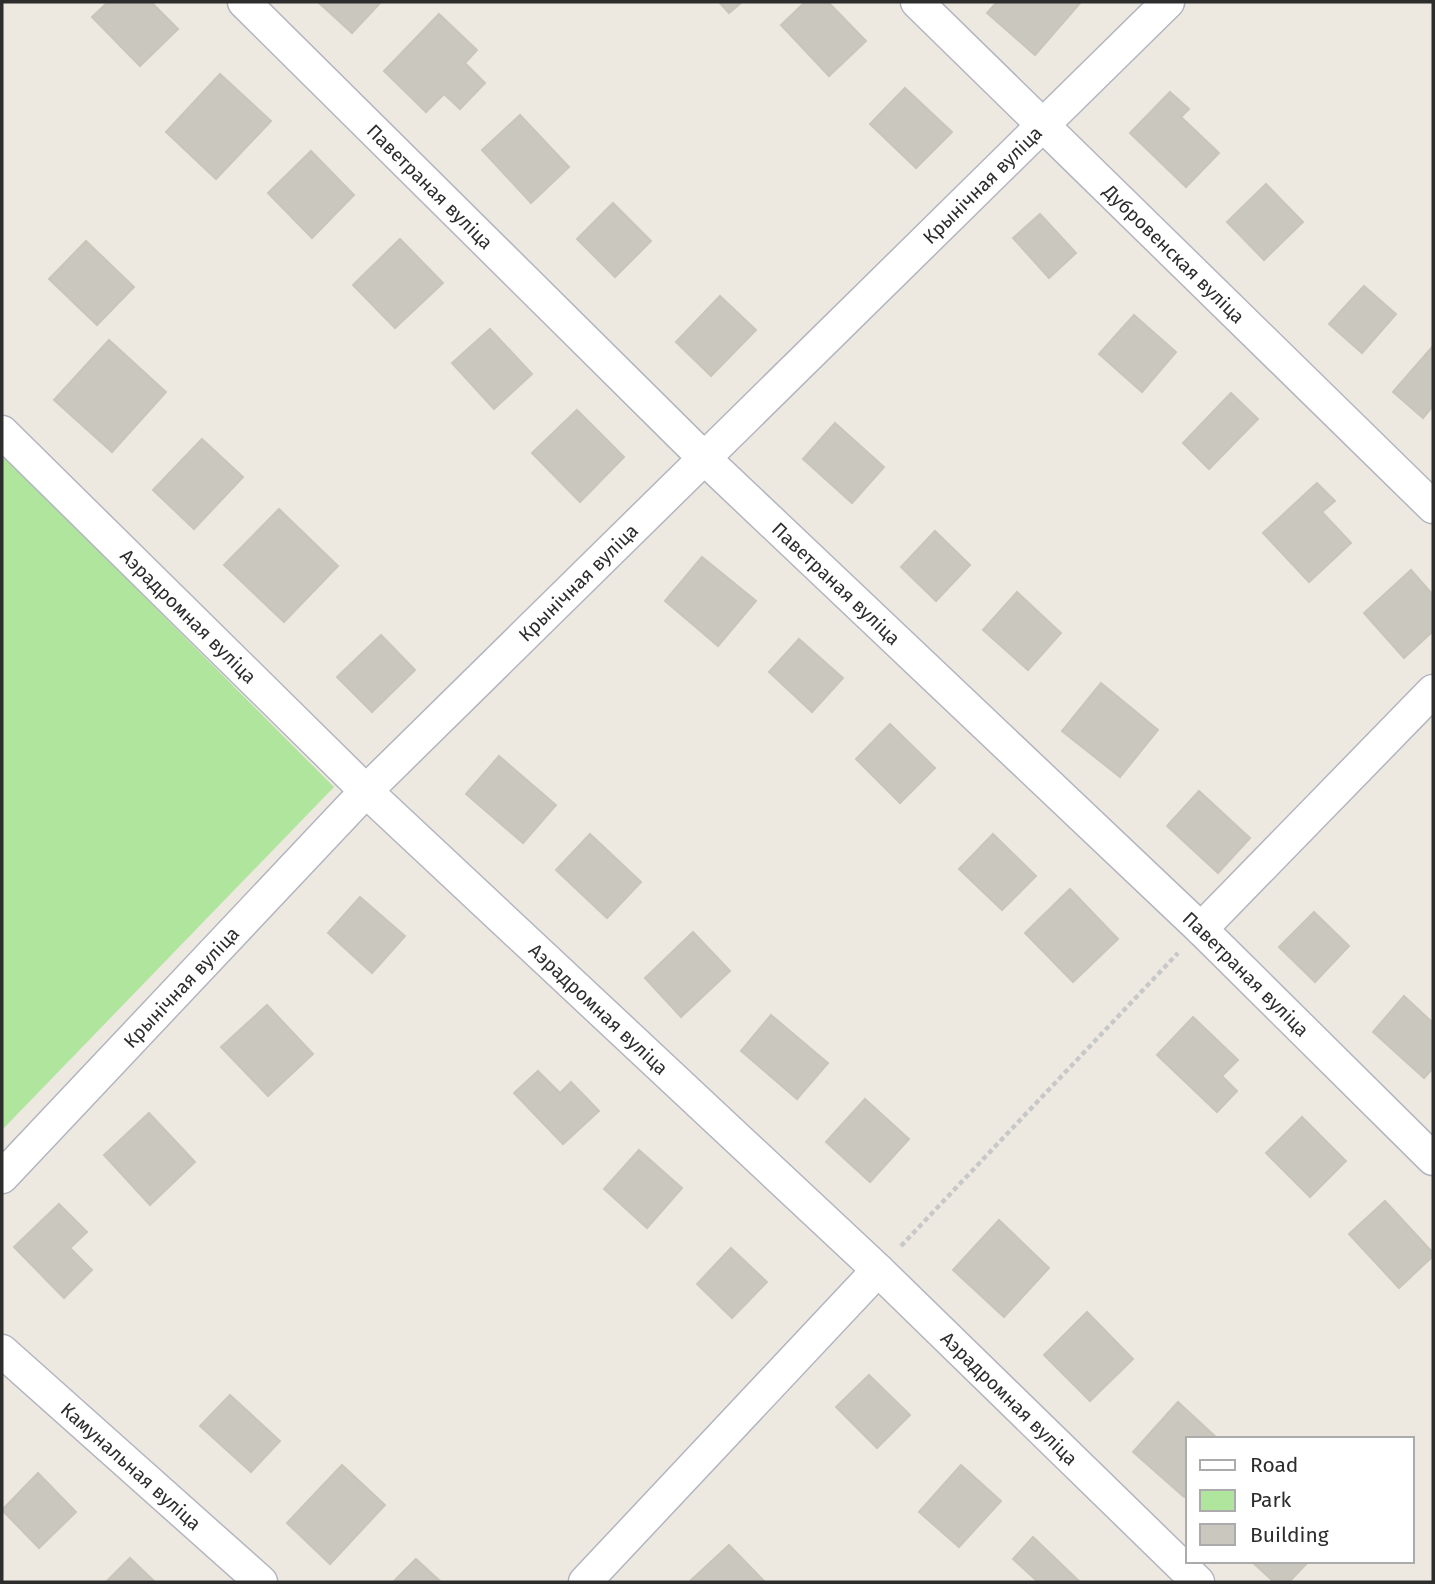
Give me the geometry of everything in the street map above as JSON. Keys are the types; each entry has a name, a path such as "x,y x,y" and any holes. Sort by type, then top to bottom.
{"street":[{"name":"Паветраная вуліца","path":"244,2 704,458 1200,929 1433,1159"},
{"name":"Дубровенская вуліца","path":"917,2 1433,507"},
{"name":"Крынічная вуліца","path":"2,1177 366,791 1168,2"},
{"name":"Аэрадромная вуліца","path":"2,432 366,791 878,1270 1198,1582"},
{"path":"1200,929 1433,691"},
{"path":"585,1582 878,1270"},
{"name":"Камунальная вуліца","path":"2,1351 261,1582"}],"path":[{"path":"878,1270 1200,929"}],"green space":[{"path":"5,457 334,787 2,1130 2,460"}],"building":[{"path":"108,2 151,2 178,29 140,66 92,17"},
{"path":"318,2 381,2 352,33"},
{"path":"719,2 742,2 729,13"},
{"path":"805,2 828,2 866,41 829,76 781,25"},
{"path":"997,2 1081,2 1035,55 987,13"},
{"path":"439,14 477,50 465,63 485,83 460,109 444,94 426,112 384,71"},
{"path":"220,74 271,121 216,179 166,132"},
{"path":"905,88 952,132 916,168 870,124"},
{"path":"1170,92 1189,109 1181,117 1219,153 1186,187 1130,133"},
{"path":"520,115 569,167 531,203 482,150"},
{"path":"311,151 354,195 312,238 268,193"},
{"path":"1266,184 1303,222 1264,260 1227,222"},
{"path":"613,203 651,241 615,277 577,239"},
{"path":"1040,214 1076,253 1049,278 1013,238"},
{"path":"400,239 443,283 395,328 353,285"},
{"path":"86,241 134,287 97,325 49,279"},
{"path":"1364,286 1396,314 1362,353 1329,324"},
{"path":"720,296 756,330 711,376 676,342"},
{"path":"1134,315 1176,352 1142,392 1099,354"},
{"path":"490,329 532,374 494,409 452,363"},
{"path":"109,340 166,392 112,452 54,400"},
{"path":"1433,346 1433,406 1423,418 1393,392"},
{"path":"1231,393 1258,419 1209,469 1183,443"},
{"path":"577,410 624,457 580,502 532,453"},
{"path":"835,423 884,467 852,503 803,459"},
{"path":"202,439 243,477 194,529 153,490"},
{"path":"1317,483 1335,501 1322,512 1351,543 1309,582 1263,533"},
{"path":"279,509 338,566 284,622 224,565"},
{"path":"935,531 970,565 936,601 901,567"},
{"path":"702,557 756,601 718,646 665,601"},
{"path":"1411,570 1433,595 1433,631 1404,658 1364,613"},
{"path":"1017,592 1061,633 1028,670 983,630"},
{"path":"381,635 415,670 372,712 337,677"},
{"path":"799,639 843,678 812,712 769,672"},
{"path":"1101,683 1158,730 1120,777 1062,731"},
{"path":"890,724 935,768 900,803 856,759"},
{"path":"499,756 556,805 523,843 466,794"},
{"path":"1199,791 1250,838 1218,873 1167,826"},
{"path":"590,834 641,882 607,918 556,870"},
{"path":"993,834 1036,876 1002,910 959,869"},
{"path":"1070,889 1118,939 1073,982 1025,933"},
{"path":"360,897 405,936 372,973 328,933"},
{"path":"1314,912 1349,946 1315,982 1279,947"},
{"path":"693,932 730,971 681,1017 645,978"},
{"path":"1404,996 1433,1023 1433,1068 1424,1078 1373,1032"},
{"path":"267,1005 313,1054 268,1096 221,1047"},
{"path":"771,1015 828,1063 797,1099 741,1051"},
{"path":"1193,1017 1238,1060 1222,1076 1237,1091 1217,1112 1157,1055"},
{"path":"538,1071 560,1093 571,1082 599,1111 563,1144 514,1093"},
{"path":"865,1099 909,1139 870,1182 826,1142"},
{"path":"149,1113 195,1162 150,1205 104,1155"},
{"path":"1302,1117 1346,1161 1310,1197 1266,1153"},
{"path":"639,1150 682,1188 647,1228 604,1189"},
{"path":"1385,1201 1433,1253 1399,1288 1349,1234"},
{"path":"59,1204 87,1232 70,1248 92,1270 64,1298 14,1247"},
{"path":"999,1220 1049,1268 1004,1317 953,1270"},
{"path":"731,1248 767,1282 732,1318 697,1284"},
{"path":"1087,1312 1133,1359 1090,1401 1044,1355"},
{"path":"869,1375 910,1415 877,1448 836,1407"},
{"path":"230,1395 280,1441 251,1472 200,1426"},
{"path":"1178,1402 1216,1437 1186,1437 1184,1497 1133,1452"},
{"path":"342,1465 385,1505 330,1564 287,1523"},
{"path":"961,1465 1001,1501 959,1547 919,1512"},
{"path":"38,1473 76,1512 39,1548 2,1510"},
{"path":"1033,1537 1080,1582 1038,1582 1013,1559"},
{"path":"729,1545 765,1582 689,1582"},
{"path":"130,1558 155,1582 106,1582"},
{"path":"416,1559 441,1582 393,1582"},
{"path":"1253,1563 1307,1563 1289,1582 1274,1582"}]}
